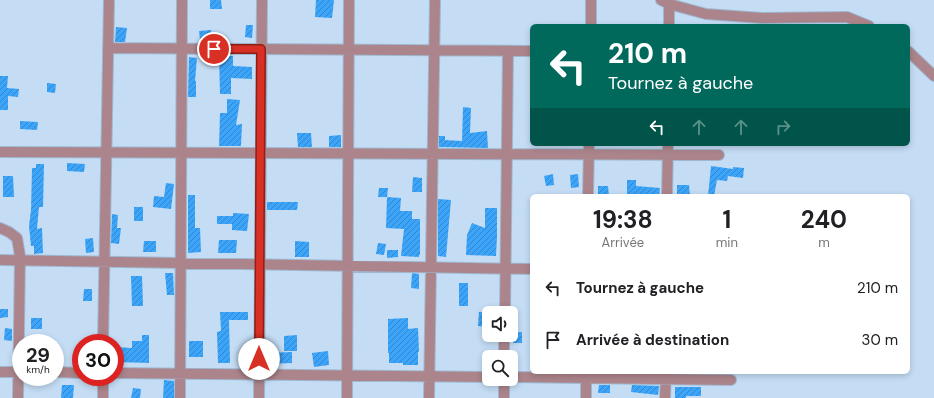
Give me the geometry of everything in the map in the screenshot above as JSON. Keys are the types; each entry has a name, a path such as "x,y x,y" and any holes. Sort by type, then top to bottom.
{"street":[{"path":"104,334 109,0"},
{"path":"180,398 182,0"},
{"path":"259,398 262,0"},
{"path":"348,398 349,0"},
{"path":"429,398 435,0"},
{"path":"591,0 591,24"},
{"path":"669,24 665,2 706,14 762,18 847,17 864,24"},
{"path":"108,48 530,51"},
{"path":"505,306 508,51"},
{"path":"910,53 934,76"},
{"path":"667,194 668,146"},
{"path":"0,152 506,154 589,149 668,155 719,155"},
{"path":"588,194 589,149"},
{"path":"0,228 17,238 20,260 20,334"},
{"path":"0,260 530,269"},
{"path":"0,372 12,372"},
{"path":"124,373 482,377"},
{"path":"586,375 586,398"},
{"path":"518,378 586,375 666,376 731,380"},
{"path":"666,376 666,398"},
{"path":"18,398 19,386"},
{"path":"103,386 103,398"},
{"path":"504,386 504,398"}],"building":[{"path":"210,0 221,0 222,9 210,9"},
{"path":"316,0 334,0 332,18 315,17"},
{"path":"246,25 253,25 252,38 245,37"},
{"path":"116,27 127,28 125,42 115,42"},
{"path":"211,30 212,38 200,39 199,31"},
{"path":"219,56 233,56 233,66 252,67 252,79 231,78 231,94 220,94"},
{"path":"189,57 197,58 195,81 196,97 188,97"},
{"path":"0,76 8,76 7,88 19,89 18,97 8,96 8,110 0,110"},
{"path":"47,83 56,84 55,93 47,92"},
{"path":"227,99 240,100 236,125 242,124 241,146 219,146 220,113 227,113"},
{"path":"463,107 471,108 470,133 487,131 488,148 439,147 439,136 445,136 445,140 462,141"},
{"path":"20,121 38,122 37,130 20,129"},
{"path":"297,133 311,133 312,147 298,147"},
{"path":"341,135 341,147 329,147 329,136"},
{"path":"67,163 85,164 84,172 67,171"},
{"path":"36,164 44,164 43,207 39,207 37,229 42,228 43,253 34,254 34,246 31,246 29,226 32,168 36,168"},
{"path":"711,166 733,169 733,167 744,168 743,178 728,176 727,181 717,180 714,194 708,194"},
{"path":"553,174 554,185 546,186 544,176"},
{"path":"578,174 579,187 571,188 570,175"},
{"path":"3,176 13,176 14,197 3,197"},
{"path":"413,177 422,178 422,192 412,192"},
{"path":"627,180 636,180 636,186 660,188 659,194 627,194"},
{"path":"166,183 174,184 171,209 153,207 154,196 164,197"},
{"path":"677,185 689,185 690,194 677,194"},
{"path":"598,186 608,186 609,194 598,194"},
{"path":"379,188 388,188 387,197 378,197"},
{"path":"188,195 195,195 195,228 200,228 201,252 188,253"},
{"path":"387,197 401,198 400,211 412,211 412,219 420,219 419,257 401,256 404,229 386,228"},
{"path":"438,199 451,200 446,257 438,256"},
{"path":"267,202 298,202 297,210 267,210"},
{"path":"134,207 143,207 143,221 134,221"},
{"path":"485,208 497,208 496,256 466,255 467,235 472,223 485,228"},
{"path":"233,213 249,214 247,231 232,230 232,224 217,224 217,216 233,216"},
{"path":"112,214 118,215 117,228 121,228 119,244 111,243"},
{"path":"93,238 94,252 86,253 85,239"},
{"path":"219,240 237,240 236,253 218,253"},
{"path":"144,241 156,241 156,252 143,252"},
{"path":"295,241 309,242 309,257 295,257"},
{"path":"378,243 386,244 384,255 376,254"},
{"path":"387,250 398,250 398,257 387,258"},
{"path":"165,273 173,273 174,295 167,295"},
{"path":"412,273 419,274 419,289 411,288"},
{"path":"131,276 142,276 143,306 132,306"},
{"path":"459,283 468,283 468,306 459,306"},
{"path":"84,289 92,289 92,301 83,301"},
{"path":"0,309 8,309 8,317 0,318"},
{"path":"220,312 248,312 248,320 229,320 230,363 218,363 217,332 221,331"},
{"path":"479,312 482,312 482,326 478,326"},
{"path":"31,318 42,318 42,329 31,329"},
{"path":"408,318 408,329 418,328 418,365 389,363 388,319"},
{"path":"5,328 12,329 12,341 4,340"},
{"path":"518,332 522,332 522,343 513,343 518,342"},
{"path":"142,335 149,335 149,363 124,362 124,348 132,348 132,341 142,341"},
{"path":"297,335 297,351 284,351 284,336"},
{"path":"189,341 203,341 203,357 189,357"},
{"path":"328,351 329,365 314,367 312,353"},
{"path":"292,352 292,363 267,364 267,353"},
{"path":"164,380 174,381 174,398 163,398"},
{"path":"599,385 610,385 610,393 598,393"},
{"path":"632,385 659,386 658,395 631,392"},
{"path":"62,386 74,386 73,398 61,398"},
{"path":"675,387 701,387 701,396 675,398"},
{"path":"133,388 141,389 140,398 131,398"}],"route":[{"path":"214,49 261,49 259,359"}]}
